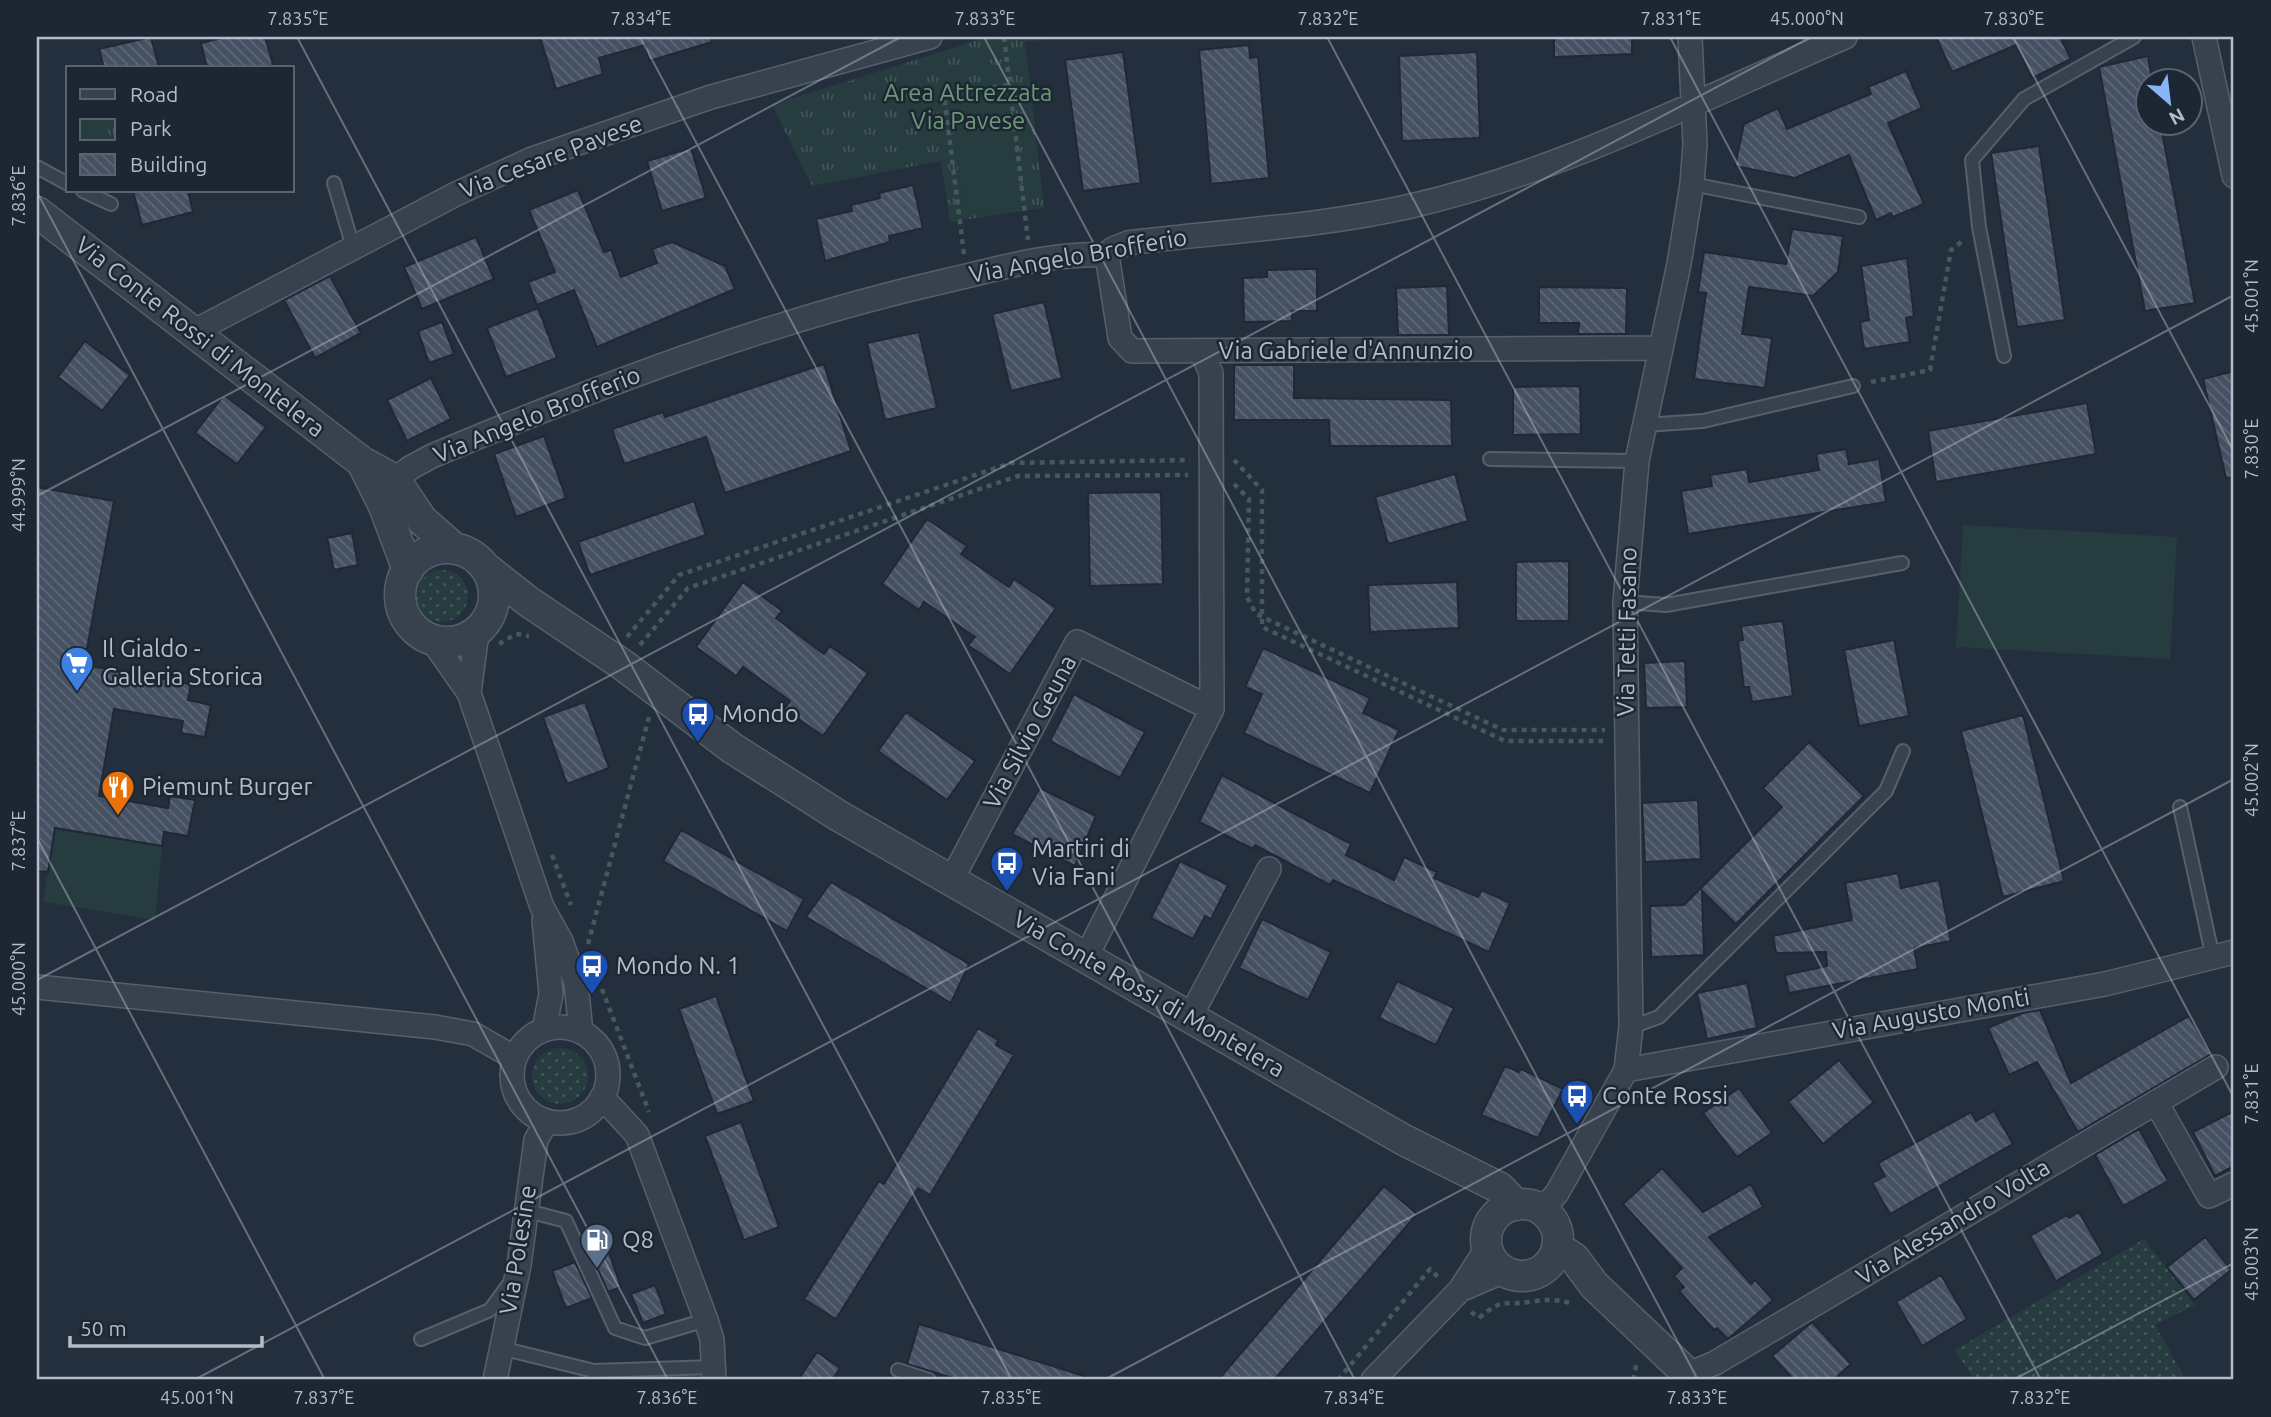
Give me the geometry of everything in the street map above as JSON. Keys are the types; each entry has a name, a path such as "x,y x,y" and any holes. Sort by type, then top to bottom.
{"street":[{"name":"Via Cesare Pavese","path":"194,332 456,194 532,159 711,97 930,37"},
{"name":"Via Tetti Fasano","path":"1529,1208 1557,1192 1626,1070 1631,1027 1625,602 1637,461 1692,184 1694,103 1690,37"},
{"name":"Via Angelo Brofferio","path":"395,480 432,456 589,390 781,324 868,298 1031,261 1107,256 1113,249 1128,243 1313,224 1412,206 1532,172 1845,37"},
{"path":"2204,37 2234,176"},
{"name":"Via Conte Rossi di Montelera","path":"37,212 362,462 395,480 422,520 455,548"},
{"name":"Via Gabriele d'Annunzio","path":"1107,256 1120,338 1132,351 1661,348"},
{"path":"1085,959 1212,709 1211,373 1202,352"},
{"name":"Via Conte Rossi di Montelera","path":"362,462 375,484 408,570"},
{"path":"468,693 495,599 487,569 468,552 455,548 428,552 408,570 401,584 400,599 404,614 413,627 432,640 468,693 542,907 561,940 576,983 581,1032"},
{"name":"Via Conte Rossi di Montelera","path":"487,569 546,629 623,665 732,748 807,796 1085,959 1500,1188 1529,1208"},
{"path":"432,640 455,642 484,637 509,620 546,629"},
{"name":"Via Silvio Geuna","path":"951,881 1077,642 1212,709"},
{"path":"1190,1017 1269,869"},
{"path":"542,907 551,994 544,1030"},
{"name":"Via Augusto Monti","path":"1626,1070 2105,984 2224,955"},
{"path":"37,987 435,1027 473,1034 515,1058"},
{"path":"569,1028 581,1032 602,1053 607,1068 602,1097 584,1116 572,1122 546,1122 531,1115 520,1103 513,1082 515,1058 531,1037 544,1030 569,1028"},
{"name":"Via Alessandro Volta","path":"1691,1377 2216,1067"},
{"path":"602,1097 637,1135 706,1320 714,1374"},
{"path":"2156,1102 2210,1196 2234,1184"},
{"name":"Via Polesine","path":"495,1380 519,1265 524,1210 536,1140 546,1122"},
{"path":"1373,1380 1462,1298 1494,1248 1506,1209 1529,1208 1557,1230 1557,1247 1548,1265 1539,1271 1521,1276 1494,1248 1481,1191 1467,1172"},
{"path":"1557,1247 1574,1258 1587,1296"},
{"path":"1539,1271 1587,1296 1691,1377"}],"lane":[{"path":"2004,356 1979,227 1972,160 2024,99 2134,37"},
{"path":"37,185 41,170 66,183"},
{"path":"334,183 353,247"},
{"path":"1692,184 1859,217"},
{"path":"85,192 111,204"},
{"path":"1645,425 1703,421 1853,386"},
{"path":"1490,459 1637,461"},
{"path":"1625,602 1666,605 1902,563"},
{"path":"1631,1027 1659,1017 1886,791 1903,751"},
{"path":"2180,807 2224,955"},
{"path":"524,1210 566,1221 615,1328 645,1338 706,1320"},
{"path":"421,1339 490,1310 504,1294 519,1265"},
{"path":"501,1348 594,1376 714,1374"},
{"path":"898,1370 929,1380"}],"path":[{"path":"1003,37 1031,261"},
{"path":"967,276 944,95 1009,86"},
{"path":"1853,386 1930,370 1951,250 1979,227"},
{"path":"1230,459 1262,490 1262,627 1505,741 1625,736"},
{"path":"624,641 679,575 1011,463 1199,460"},
{"path":"633,653 688,588 1018,476 1199,475"},
{"path":"1226,476 1249,499 1247,597 1256,614 1503,730 1625,736"},
{"path":"484,637 499,643 516,634 546,629"},
{"path":"581,933 586,946 656,692"},
{"path":"548,842 572,907"},
{"path":"601,985 649,1113"},
{"path":"1338,1380 1430,1269"},
{"path":"1462,1298 1479,1318 1494,1305 1507,1301 1529,1302 1541,1298 1587,1296"},
{"path":"1633,1380 1637,1370 1636,1358"}],"green space":[{"name":"Area Attrezzata Via Pavese","path":"988,37 1064,37 1025,42 1044,208 950,222 941,161 812,186 772,105"},
{"path":"1006,90 1022,207 964,214 949,98"},
{"path":"1963,525 2177,537 2170,659 1956,647"},
{"path":"442,570 452,572 460,578 466,586 466,606 460,614 452,620 442,622 432,620 424,614 418,606 416,596 418,586 424,578 432,572"},
{"path":"55,828 162,846 155,920 43,902"},
{"path":"554,1048 566,1048 576,1052 584,1060 588,1076 584,1092 576,1100 566,1104 554,1104 544,1100 536,1092 532,1082 532,1070 536,1060 544,1052"},
{"path":"2144,1239 2195,1305 2155,1325 2186,1380 1974,1380 1955,1350"}],"building":[{"path":"151,37 158,66 103,66 99,49"},
{"path":"225,37 265,37 273,66 207,66 201,43"},
{"path":"540,37 711,37 712,42 649,61 645,45 599,58 603,74 556,89"},
{"path":"1554,37 1632,37 1632,54 1554,57"},
{"path":"1936,37 2060,37 2071,59 2032,78 2016,45 1952,72"},
{"path":"1249,45 1250,58 1258,57 1269,178 1211,184 1199,50"},
{"path":"1123,52 1141,183 1083,191 1065,60"},
{"path":"1477,52 1480,138 1402,141 1399,56"},
{"path":"2148,56 2150,66 2134,66 2134,136 2163,136 2195,303 2145,311 2099,67"},
{"path":"1906,71 1922,108 1888,123 1924,204 1893,217 1891,213 1876,220 1849,155 1795,178 1735,166 1744,124 1778,108 1787,129 1871,94 1868,87"},
{"path":"2039,146 2065,320 2017,327 1991,153"},
{"path":"691,148 706,198 662,211 647,161"},
{"path":"913,185 923,228 889,236 890,242 825,261 816,219 852,211 851,205 880,198 879,193"},
{"path":"578,190 604,252 611,250 621,277 657,263 652,249 672,242 725,266 735,289 597,347 574,290 537,305 528,282 555,272 529,210"},
{"path":"133,192 188,192 193,212 142,225"},
{"path":"1792,229 1843,236 1838,272 1813,296 1749,287 1742,334 1772,338 1765,388 1694,379 1706,293 1698,292 1704,252 1786,264"},
{"path":"476,237 494,279 422,309 404,267"},
{"path":"1907,258 1914,316 1906,318 1910,342 1864,349 1860,322 1869,320 1861,266"},
{"path":"1317,269 1317,311 1292,311 1292,321 1244,322 1243,278 1267,277 1267,270"},
{"path":"330,276 361,333 315,358 284,300"},
{"path":"1447,286 1449,335 1398,335 1396,288"},
{"path":"1539,287 1627,288 1626,334 1578,334 1579,323 1539,323"},
{"path":"1044,302 1062,378 1011,391 992,314"},
{"path":"538,308 557,358 506,377 487,328"},
{"path":"442,322 454,354 429,363 418,331"},
{"path":"919,332 937,408 885,420 867,343"},
{"path":"85,341 130,375 102,411 58,377"},
{"path":"824,364 851,451 725,493 706,437 624,464 612,429 663,412 665,417"},
{"path":"1234,365 1294,365 1294,398 1451,400 1452,446 1330,446 1329,420 1234,420"},
{"path":"2234,371 2234,477 2226,478 2203,379"},
{"path":"431,378 451,419 407,441 387,400"},
{"path":"1580,386 1581,434 1513,435 1513,387"},
{"path":"224,395 266,427 237,464 195,433"},
{"path":"2087,403 2096,454 1936,482 1928,431"},
{"path":"544,436 566,498 516,517 494,454"},
{"path":"1846,449 1849,464 1879,459 1886,502 1688,534 1681,491 1712,486 1710,475 1747,469 1749,482 1819,470 1816,454"},
{"path":"1455,474 1468,521 1388,544 1375,497"},
{"name":"Il Gialdo - Galleria Storica","path":"37,487 114,501 84,665 191,684 188,700 211,705 205,737 181,733 183,721 114,709 99,796 168,808 170,796 195,800 188,836 164,832 162,846 55,828 48,872 37,871"},
{"path":"1161,492 1163,584 1090,586 1088,493"},
{"path":"694,501 706,535 590,575 578,542"},
{"path":"927,519 967,546 961,554 1009,587 1014,579 1056,608 1010,674 968,645 975,637 924,602 919,610 882,584"},
{"path":"352,533 358,565 334,570 327,538"},
{"path":"1569,561 1569,621 1516,621 1516,562"},
{"path":"743,582 782,611 776,618 824,654 830,646 868,673 823,736 784,709 790,701 743,667 736,676 696,647"},
{"path":"1457,582 1459,628 1370,632 1368,585"},
{"path":"1783,621 1793,696 1752,702 1749,687 1744,687 1738,641 1743,640 1741,626"},
{"path":"1894,640 1909,716 1859,726 1844,650"},
{"path":"1263,648 1370,698 1363,713 1399,730 1370,793 1244,733 1262,694 1245,687"},
{"path":"1685,661 1687,707 1646,708 1644,663"},
{"path":"1074,694 1145,732 1120,778 1050,741"},
{"path":"585,702 609,768 567,784 543,717"},
{"path":"906,712 975,761 947,800 878,751"},
{"path":"2023,715 2064,881 2003,897 1961,731"},
{"path":"1809,742 1864,796 1736,924 1702,891 1704,955 1651,957 1650,906 1684,905 1782,807 1763,788"},
{"path":"1222,775 1351,844 1346,855 1394,880 1404,857 1437,872 1434,878 1478,897 1482,890 1510,903 1489,952 1333,880 1330,885 1255,845 1253,849 1199,822"},
{"path":"1040,788 1096,816 1075,866 1012,834"},
{"path":"1698,800 1701,859 1645,862 1642,803"},
{"path":"681,830 804,899 787,931 663,861"},
{"path":"1180,861 1228,885 1211,919 1205,916 1193,939 1151,918"},
{"path":"1898,873 1901,888 1939,880 1951,941 1914,948 1918,969 1789,993 1785,975 1827,966 1826,952 1776,953 1773,936 1852,920 1845,883"},
{"path":"831,882 969,964 951,1003 806,917"},
{"path":"1262,919 1331,952 1308,1000 1239,968"},
{"path":"1397,981 1454,1008 1436,1045 1379,1018"},
{"path":"1747,983 1757,1028 1707,1039 1697,993"},
{"path":"716,996 754,1101 717,1114 679,1009"},
{"path":"2040,1010 2071,1083 2189,1016 2211,1054 2078,1132 2037,1062 2009,1075 1988,1028 2023,1013"},
{"path":"978,1028 998,1040 996,1045 1014,1055 930,1195 918,1188 836,1319 804,1299 879,1181 884,1184"},
{"path":"1839,1060 1874,1102 1823,1144 1788,1102"},
{"path":"1505,1066 1519,1072 1521,1069 1563,1089 1538,1138 1481,1115"},
{"path":"1739,1088 1772,1133 1737,1157 1703,1113"},
{"path":"1994,1111 2013,1144 1890,1214 1872,1183 1885,1176 1878,1163 1971,1112 1976,1121"},
{"path":"2234,1111 2234,1166 2215,1176 2193,1132"},
{"path":"741,1122 779,1227 744,1240 705,1136"},
{"path":"2139,1129 2168,1181 2123,1206 2095,1155"},
{"path":"1662,1168 1703,1212 1751,1184 1763,1207 1709,1237 1751,1284 1755,1280 1773,1300 1728,1339 1717,1328 1714,1330 1679,1291 1684,1287 1674,1276 1682,1268 1623,1204"},
{"path":"1384,1186 1417,1214 1274,1380 1218,1380"},
{"path":"2079,1212 2103,1254 2056,1281 2030,1236 2067,1215 2069,1218"},
{"path":"2205,1237 2231,1270 2194,1300 2167,1267"},
{"path":"608,1250 621,1287 608,1292 592,1256"},
{"path":"575,1262 592,1298 566,1308 552,1271"},
{"path":"1941,1275 1967,1319 1922,1346 1896,1302"},
{"path":"655,1285 666,1314 643,1323 631,1294"},
{"path":"1812,1322 1851,1364 1833,1380 1794,1380 1772,1356"},
{"path":"919,1324 1084,1376 1083,1380 959,1380 907,1364"},
{"path":"817,1352 840,1368 832,1380 798,1380"}],"place":[{"name":"Il Gialdo - Galleria Storica","path":"77,693"},
{"name":"Mondo","path":"698,744"},
{"name":"Piemunt Burger","path":"118,817"},
{"name":"Martiri di Via Fani","path":"1007,893"},
{"name":"Mondo N. 1","path":"592,996"},
{"name":"Conte Rossi","path":"1577,1126"},
{"name":"Q8","path":"597,1270"}]}
